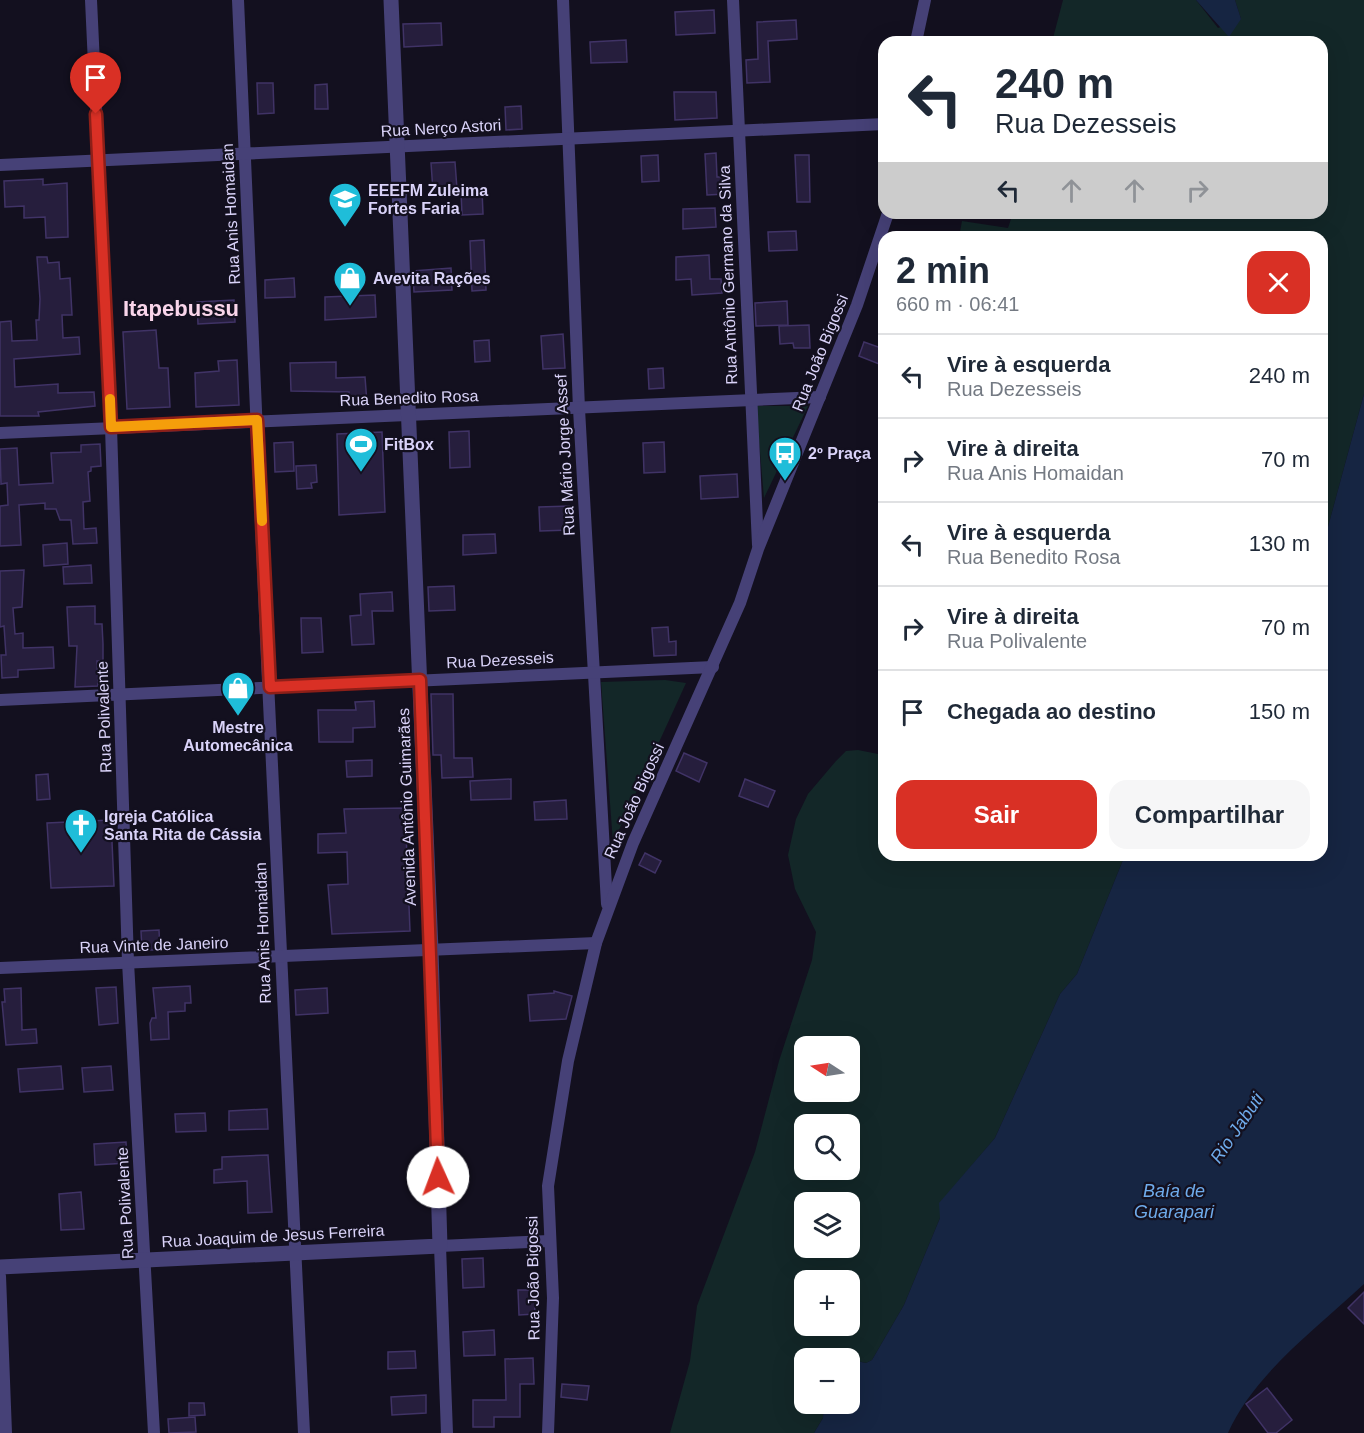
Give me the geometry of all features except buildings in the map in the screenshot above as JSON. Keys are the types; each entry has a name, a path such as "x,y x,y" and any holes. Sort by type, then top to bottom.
{"street":[{"name":"Rua Polivalente","path":"91,0 111,427 128,962 154,1433"},
{"name":"Rua Anis Homaidan","path":"238,0 270,687 279,956 304,1433"},
{"name":"Avenida Antônio Guimarães","path":"391,0 431,950 447,1433"},
{"name":"Rua Mário Jorge Assef","path":"563,0 579,409 607,908"},
{"name":"Rua Antônio Germano da Silva","path":"733,0 758,549"},
{"path":"917,36 925,0"},
{"name":"Rua Nerço Astori","path":"0,165 878,124"},
{"name":"Rua João Bigossi","path":"548,1433 553,1298 548,1186 568,1062 596,943 607,908 633,843 713,667 751,575 758,549 857,305 878,243"},
{"name":"Rua Benedito Rosa","path":"0,433 820,397"},
{"name":"Rua Dezesseis","path":"0,700 713,667"},
{"name":"Rua Vinte de Janeiro","path":"0,968 596,943"},
{"name":"Rua Joaquim de Jesus Ferreira","path":"0,1267 549,1240"},
{"path":"0,1276 6,1433"}],"green space":[{"path":"1063,0 1196,0 1218,28 1241,19 1235,0 1364,0 1364,394 1328,527 1328,231 960,231 962,221 1008,228 1011,219 1328,219 1328,36 1054,36"},
{"path":"756,406 808,406 764,498"},
{"path":"665,680 686,683 613,843 601,682"},
{"path":"858,750 878,754 878,861 1123,861 1077,974 1060,994 995,1138 940,1203 940,1218 904,1305 872,1360 866,1363 860,1362 860,1348 794,1348 794,1414 823,1414 814,1433 670,1433 690,1361 697,1306 755,1152 779,1061 812,960 816,932 795,889 788,855 796,819 808,794 846,751"}],"water":[{"path":"1196,0 1235,0 1241,19 1228,36"},
{"name":"Baía de Guarapari","path":"1364,394 1364,1284 1270,1372 1239,1411 1228,1433 814,1433 823,1414 860,1414 860,1362 866,1363 872,1360 904,1305 940,1218 939,1203 995,1138 1060,994 1077,974 1123,861 1328,861 1328,527"}],"slow traffic":[{"path":"110,399 111,427 257,420 262,521"}],"place":[{"name":"EEEFM Zuleima Fortes Faria","path":"345,228"},
{"name":"Avevita Rações","path":"350,307"},
{"name":"FitBox","path":"361,473"},
{"name":"2º Praça","path":"785,482"},
{"name":"Mestre Automecânica","path":"238,717"},
{"name":"Igreja Católica Santa Rita de Cássia","path":"81,854"}],"district":[{"name":"Itapebussu","path":"181,308"}],"route":[{"path":"96,114 111,427 257,420 270,687 420,680 438,1177"}],"water label":[{"name":"Rio Jabuti","path":"1237,1128"}]}
